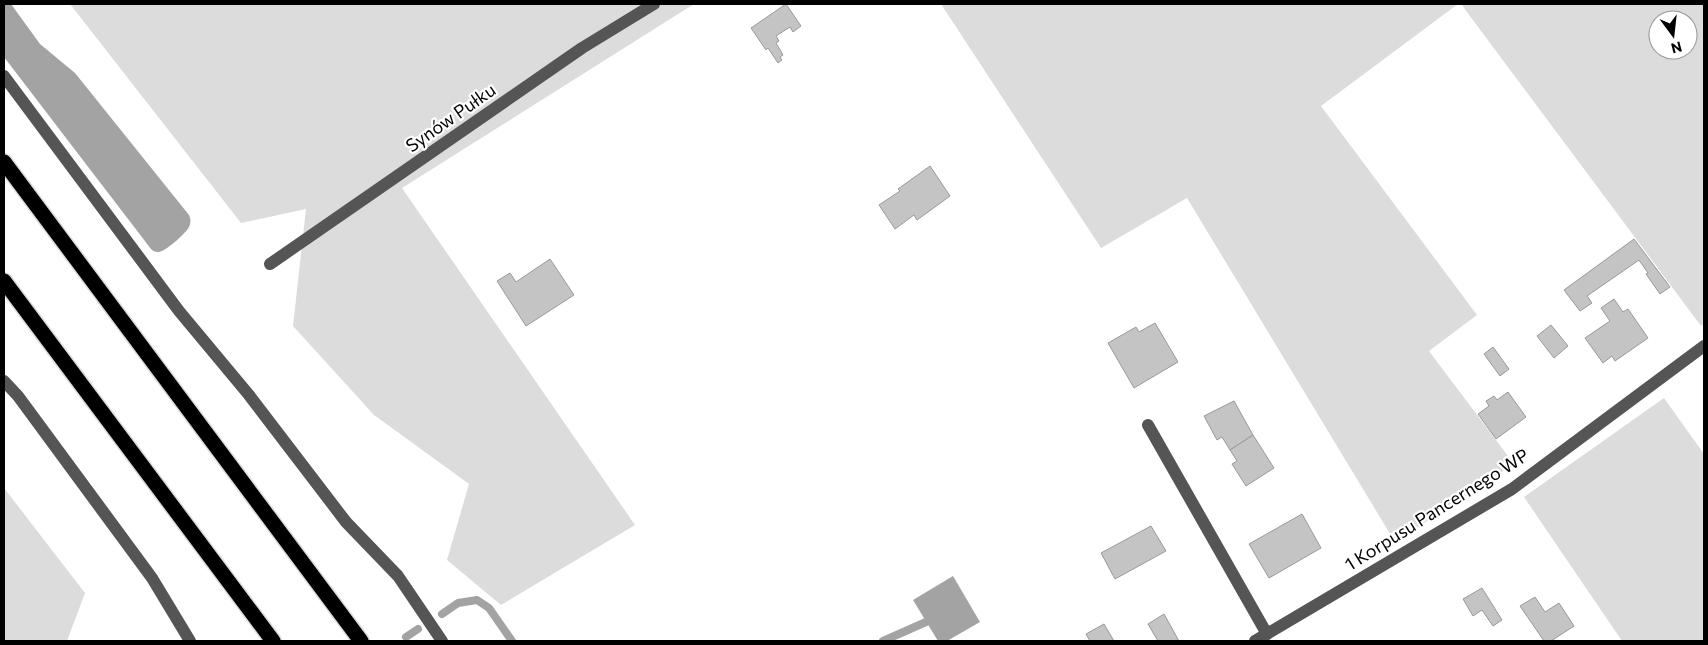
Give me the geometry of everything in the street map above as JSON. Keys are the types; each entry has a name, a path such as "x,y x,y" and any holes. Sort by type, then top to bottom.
{"highway":[{"path":"4,162 362,641"},
{"path":"4,280 273,641"}],"street":[{"name":"Synów Pułku","path":"270,264 582,48 654,4"},
{"path":"4,76 179,311 249,395 346,522 398,576 442,641"},
{"name":"1 Korpusu Pancernego WP","path":"1255,641 1512,489 1704,346"},
{"path":"4,381 18,396 152,578 190,641"},
{"path":"1148,425 1267,634"}],"shaded area":[{"path":"4,4 11,4 40,44 75,73 189,215 190,222 187,230 161,252 151,249 4,57"},
{"path":"70,4 694,4 402,188 635,525 501,605 447,560 469,484 374,415 293,326 306,209 241,223"},
{"path":"941,4 1458,4 1321,106 1477,315 1429,351 1514,464 1395,542 1187,198 1101,248"},
{"path":"1461,4 1704,4 1704,323 1701,326"},
{"path":"1664,398 1704,454 1704,641 1622,641 1524,497"},
{"path":"4,488 85,593 67,641 4,641"},
{"path":"953,576 980,622 947,641 938,641 913,600"}],"building":[{"path":"786,4 801,26 793,32 790,27 776,36 779,41 776,43 783,55 780,57 782,60 778,63 768,48 766,50 751,28"},
{"path":"930,166 950,196 917,220 914,215 895,229 879,205 900,191 898,189"},
{"path":"1634,239 1670,287 1660,294 1639,260 1587,296 1592,303 1580,311 1564,290"},
{"path":"550,259 574,295 526,326 497,281 510,273 516,282"},
{"path":"1614,299 1623,312 1628,309 1648,338 1615,361 1612,356 1603,363 1585,338 1610,321 1601,308"},
{"path":"1155,323 1178,362 1134,388 1108,343 1136,327 1139,332"},
{"path":"1551,325 1568,346 1554,358 1537,336"},
{"path":"1493,347 1509,369 1500,376 1484,354"},
{"path":"1508,392 1526,417 1496,439 1478,414 1489,406 1486,401 1494,396 1497,400"},
{"path":"1234,401 1253,435 1230,450 1222,437 1217,440 1204,416"},
{"path":"1253,435 1274,468 1246,486 1232,464 1237,461 1230,450"},
{"path":"1302,514 1321,548 1269,578 1249,544"},
{"path":"1151,526 1166,551 1115,579 1101,553"},
{"path":"1482,588 1502,620 1493,626 1482,610 1473,616 1463,599"},
{"path":"1535,597 1545,612 1559,603 1574,626 1551,641 1544,641 1520,606"},
{"path":"1164,614 1179,641 1158,641 1148,624"},
{"path":"1104,624 1114,641 1090,641 1086,634"}],"waterway":[{"path":"442,614 458,603 477,600 489,608 512,641"},
{"path":"883,641 926,622"},
{"path":"406,637 418,629"}]}
